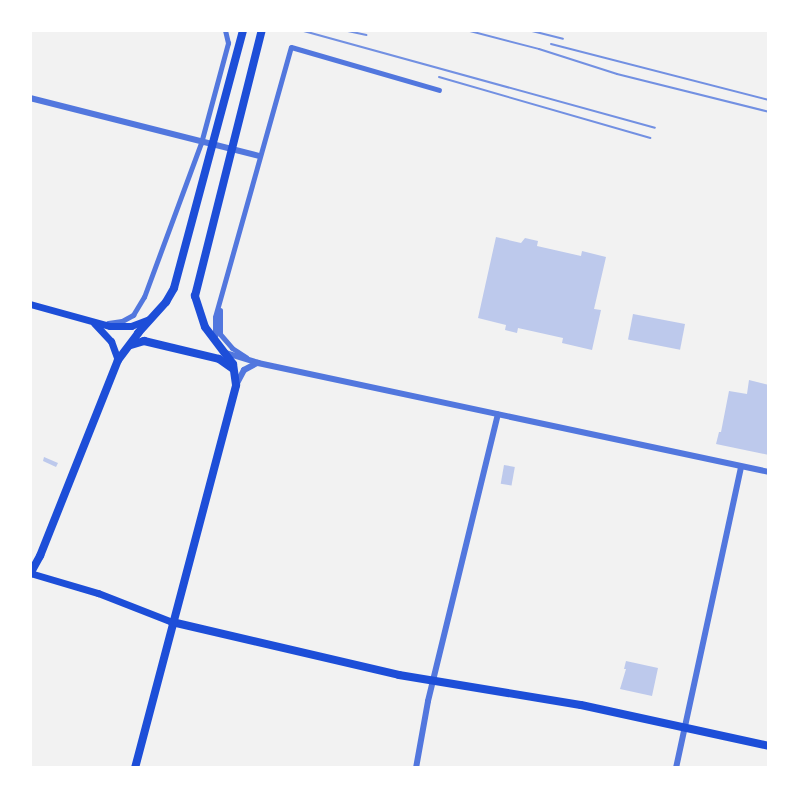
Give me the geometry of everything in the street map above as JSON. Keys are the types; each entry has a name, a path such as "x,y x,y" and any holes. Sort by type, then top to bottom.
{"main road":[{"path":"243,30 180,270 171,294 119,359 40,556 30,574 98,593 172,622 316,657 435,681 581,705 769,746"},
{"path":"135,768 236,385 236,373 226,353 199,312 195,296 262,30"},
{"path":"30,304 92,322 126,327 154,316"},
{"path":"92,322 111,340 119,359"},
{"path":"119,359 130,346 144,341 219,359 227,363 236,373"}],"street":[{"path":"92,322 122,321 139,308 201,143 228,43 225,30"},
{"path":"218,343 214,324 291,47 439,90"},
{"path":"30,98 201,143 260,156"},
{"path":"224,291 219,332 232,348 258,363"},
{"path":"226,353 258,363 769,472"},
{"path":"236,385 246,368 258,363"},
{"path":"416,768 428,701 435,681 498,414"},
{"path":"676,768 741,467"}],"building":[{"path":"496,237 521,243 525,238 538,241 537,246 581,256 582,251 606,257 594,309 601,310 592,350 562,343 563,338 518,328 517,333 505,330 506,325 478,318"},
{"path":"633,314 685,324 680,350 628,340"},
{"path":"749,380 769,385 769,455 716,444 719,432 721,432 729,391 747,394"},
{"path":"44,457 58,463 56,467 43,461"},
{"path":"504,465 515,467 512,486 501,484"},
{"path":"626,661 658,668 652,696 620,689"}],"railway":[{"path":"300,30 655,128"},
{"path":"343,30 366,35"},
{"path":"466,30 539,49 617,74 769,112"},
{"path":"528,30 563,39"},
{"path":"551,44 769,100"},
{"path":"439,77 650,138"}]}
